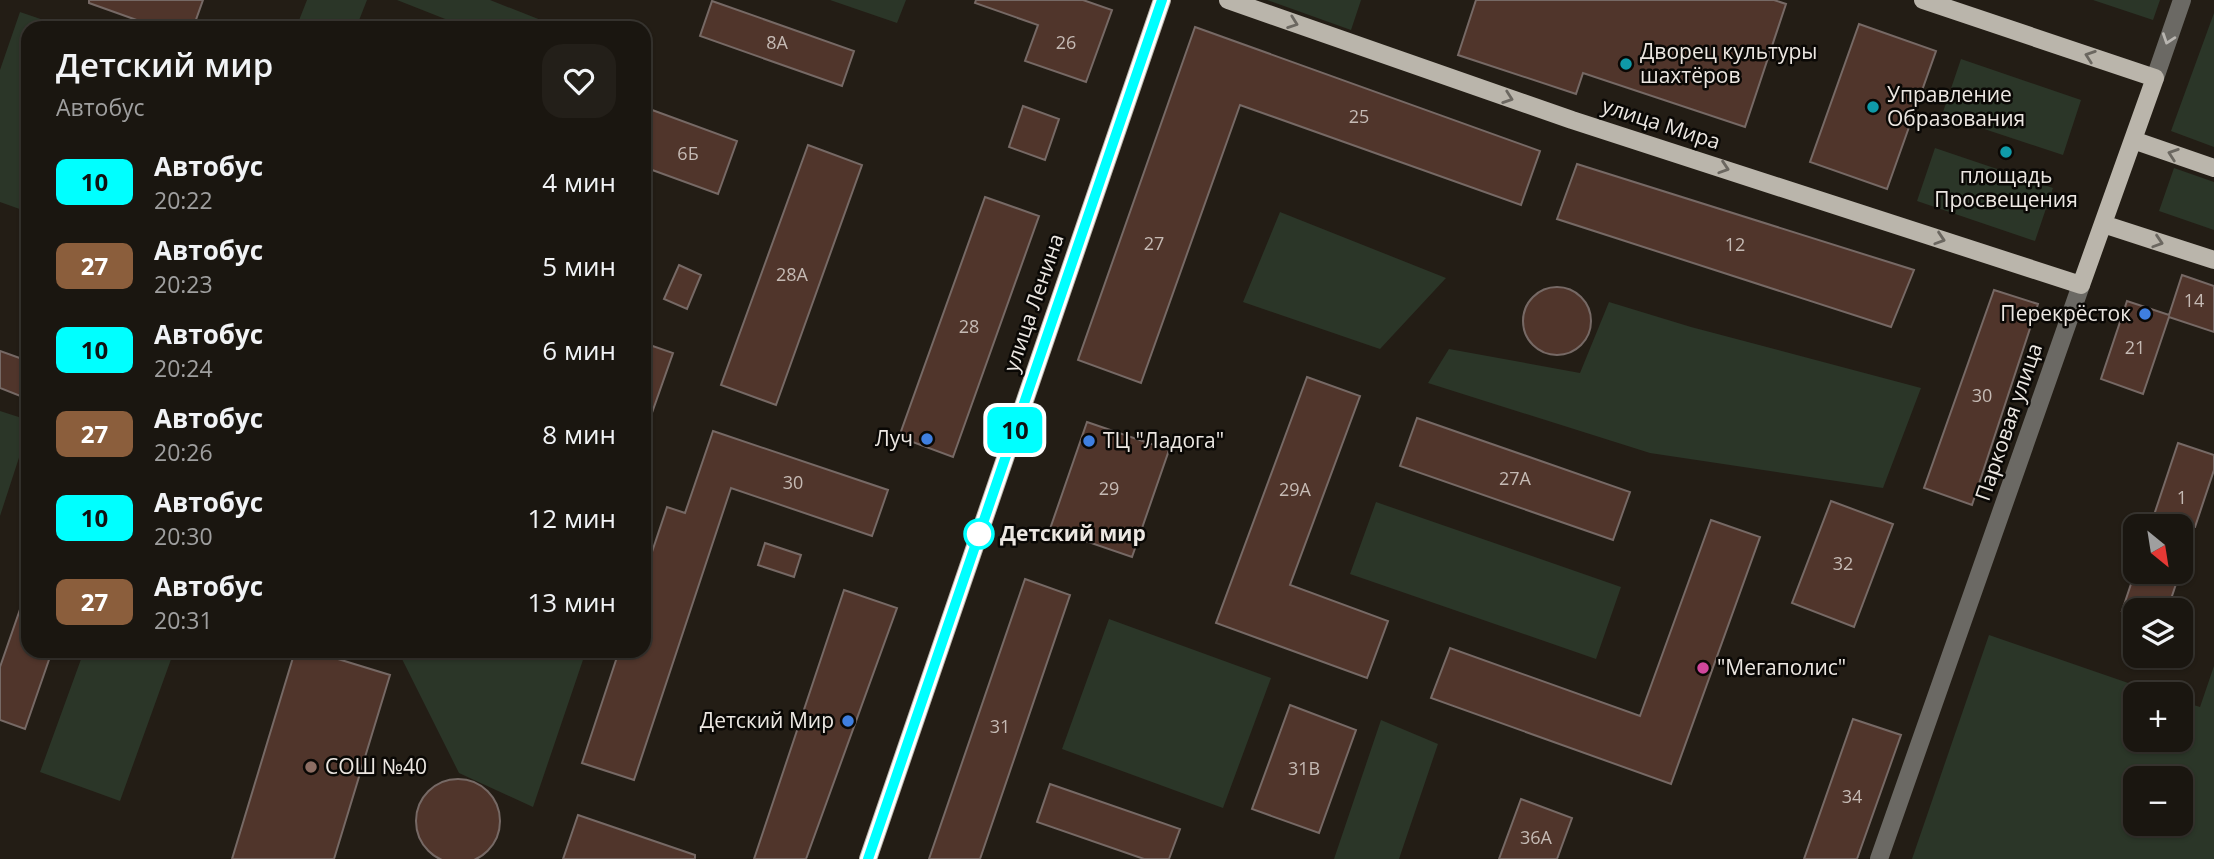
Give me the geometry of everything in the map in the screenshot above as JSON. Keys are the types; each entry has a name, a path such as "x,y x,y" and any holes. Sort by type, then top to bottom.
{"main road":[{"name":"улица Ленина","path":"868,859 1162,0"},
{"name":"улица Мира","path":"1228,0 1572,120 2081,285"},
{"path":"1923,0 2155,78"},
{"name":"Парковая улица","path":"2081,285 2155,78"},
{"path":"2133,140 2214,168"},
{"path":"2103,224 2214,260"}],"street":[{"name":"Парковая улица","path":"2155,78 2182,0"},
{"name":"Парковая улица","path":"1879,859 2081,285"}],"green space":[{"path":"307,0 367,0 359,21 299,21"},
{"path":"397,0 490,0 543,21 450,21"},
{"path":"830,0 906,0 897,23"},
{"path":"1267,0 1361,0 1351,30"},
{"path":"2093,0 2160,0 2153,20"},
{"path":"20,12 46,21 21,21 21,210 0,202 0,70"},
{"path":"2214,13 2214,147 2171,131"},
{"path":"1961,59 2081,100 2063,155 1942,115"},
{"path":"1935,148 2053,188 2035,241 1917,201"},
{"path":"2174,168 2214,182 2214,230 2159,211"},
{"path":"1280,212 1446,278 1380,349 1243,302"},
{"path":"1609,302 1691,327 1921,388 1883,488 1650,453 1428,383 1449,349 1580,373"},
{"path":"0,411 21,418 21,452 0,516"},
{"path":"1376,502 1621,587 1596,659 1350,574"},
{"path":"1109,619 1271,678 1223,808 1062,749"},
{"path":"1989,635 2125,682 2123,682 2123,752 2193,752 2193,705 2200,707 2214,666 2214,859 1912,859"},
{"path":"81,658 171,658 120,801 40,772"},
{"path":"402,658 584,658 533,807 459,773"},
{"path":"1381,720 1438,744 1399,859 1334,859"}],"building":[{"path":"89,0 203,0 196,21 139,21 89,3"},
{"path":"976,0 1083,0 1112,10 1086,82 1025,61 1038,25 975,3"},
{"name":"Дворец культуры шахтёров","path":"1476,0 1774,0 1786,4 1745,127 1583,73 1576,94 1458,55"},
{"path":"712,1 854,51 842,86 700,36"},
{"name":"Управление Образования","path":"1859,24 1936,51 1887,189 1810,162"},
{"path":"1195,27 1540,151 1521,205 1240,105 1141,383 1078,360"},
{"path":"1023,106 1059,119 1045,160 1009,147"},
{"path":"651,110 737,141 718,194 651,170"},
{"path":"808,145 862,165 776,405 721,385"},
{"path":"1577,164 1914,270 1891,327 1557,219"},
{"path":"985,197 1039,216 953,457 899,437"},
{"path":"679,265 701,275 687,309 664,299"},
{"path":"2182,275 2214,286 2214,332 2169,317 2143,394 2101,379 2127,301 2169,315"},
{"path":"1557,287 1570,290 1581,297 1588,308 1591,321 1588,334 1581,345 1570,352 1557,355 1544,352 1533,345 1526,334 1523,321 1526,308 1533,297 1544,290"},
{"path":"1994,290 2038,304 1972,505 1924,488"},
{"path":"651,345 673,353 651,416"},
{"path":"0,351 21,358 21,396 0,388"},
{"path":"1307,377 1360,396 1290,585 1388,621 1367,678 1216,623"},
{"path":"1417,418 1630,492 1613,540 1400,466"},
{"path":"1087,422 1169,450 1132,557 1050,529"},
{"path":"713,431 888,490 872,536 731,488 634,780 582,763 617,658 651,658 651,555 667,507 685,513"},
{"path":"2178,443 2214,455 2214,470 2195,527 2193,514 2154,514"},
{"path":"1831,501 1893,524 1854,627 1792,603"},
{"path":"1711,520 1760,537 1671,784 1431,698 1450,648 1640,716"},
{"path":"765,543 801,555 794,577 758,565"},
{"path":"1025,579 1070,595 980,859 929,859"},
{"path":"2131,584 2176,584 2171,598 2126,598"},
{"path":"844,590 897,608 806,859 754,859"},
{"path":"21,607 21,658 50,658 25,729 0,720 0,667"},
{"name":"СОШ №40","path":"293,658 335,658 390,675 334,859 232,859"},
{"path":"1290,705 1356,730 1319,833 1252,809"},
{"path":"1853,719 1901,735 1857,859 1804,859"},
{"path":"450,780 466,780 481,786 493,798 499,813 497,837 481,856 474,860 442,860 423,844 417,829 417,813 423,798 435,786"},
{"path":"1050,784 1180,829 1169,859 1144,859 1037,822"},
{"path":"1521,799 1572,818 1557,859 1499,859"},
{"path":"578,815 695,855 695,859 563,859"}],"bus line":[{"name":"10","path":"868,859 1162,0"}],"place":[{"name":"Дворец культуры шахтёров","path":"1626,64"},
{"name":"Управление Образования","path":"1873,107"},
{"name":"площадь Просвещения","path":"2006,152"},
{"name":"Перекрёсток","path":"2145,314"},
{"name":"Луч","path":"927,439"},
{"name":"ТЦ \"Ладога\"","path":"1089,441"},
{"name":"Детский мир","path":"979,534"},
{"name":"\"Мегаполис\"","path":"1703,668"},
{"name":"Детский Мир","path":"848,721"},
{"name":"СОШ №40","path":"311,767"}]}
